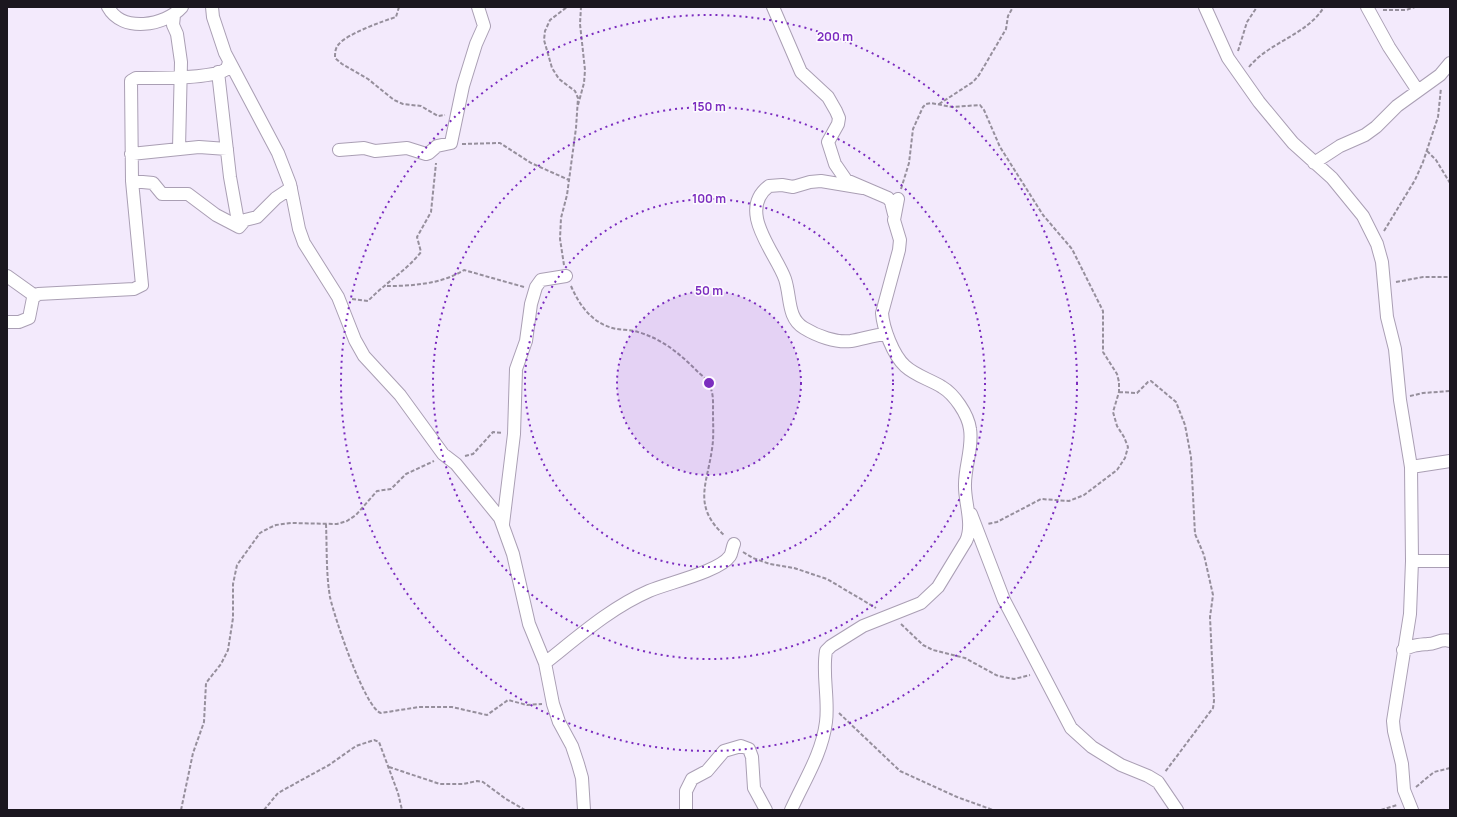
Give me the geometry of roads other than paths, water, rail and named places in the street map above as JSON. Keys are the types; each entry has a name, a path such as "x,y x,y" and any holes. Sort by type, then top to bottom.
{"street":[{"path":"108,7 121,21 133,24 152,22 178,11"},
{"path":"212,7 219,39 278,153 291,188 299,229 304,243 327,277 344,309 355,340 364,356 414,412 447,457 456,464 479,491 503,524 513,554 530,624 545,663 552,700 559,722 578,764 582,778 584,810"},
{"path":"339,150 364,148 375,151 407,148 426,154 436,146 446,145 452,142 463,86 476,44 484,26 478,7"},
{"path":"773,7 801,72 828,96 839,118 838,124 828,142 835,164 846,180 888,198 891,202 900,246 882,313 886,334 903,364 920,377 947,391 967,418 971,436 965,474 964,498 969,534 949,571 938,587 920,603 852,632 826,651 826,724 812,770 800,790 791,810"},
{"path":"1205,7 1231,62 1242,75 1259,102 1293,143 1332,178 1363,216 1377,244 1382,262 1387,317 1395,349 1400,400 1411,467 1412,561 1410,614 1403,650 1393,721 1402,764 1406,794 1412,810"},
{"path":"1367,8 1389,47 1418,91"},
{"path":"178,11 173,25 179,47 181,78 179,148"},
{"path":"7,322 19,322 29,318 33,298 38,294 57,291 134,289 142,285 132,181 131,81 136,78 181,78 218,72 225,70 230,62"},
{"path":"1314,163 1340,146 1365,135 1376,127 1397,106 1440,75 1450,63"},
{"path":"218,72 227,149 239,227"},
{"path":"131,154 179,148 227,149"},
{"path":"132,181 153,183 162,194 190,195 216,215 239,227"},
{"path":"863,188 821,181 810,182 793,187 782,185 768,186 759,197 756,212 761,232 785,278 794,318 804,328 834,340 844,341 872,335 886,334"},
{"path":"239,227 245,220 257,217 276,198 291,188"},
{"path":"894,216 898,199"},
{"path":"7,276 35,296"},
{"path":"503,524 514,434 516,369 526,341 531,304 535,291 541,280 548,277 566,276"},
{"path":"1411,467 1450,461"},
{"path":"964,498 977,527 1004,600 1071,728 1092,747 1121,764 1158,782 1176,810"},
{"path":"545,663 611,611 648,591 707,570 724,562 730,555 734,544"},
{"path":"1412,561 1450,561"},
{"path":"1403,650 1418,644 1429,644 1443,640 1450,641"},
{"path":"686,810 686,791 692,779 707,771 724,751 741,746 748,749 752,757 754,788 766,810"}]}
